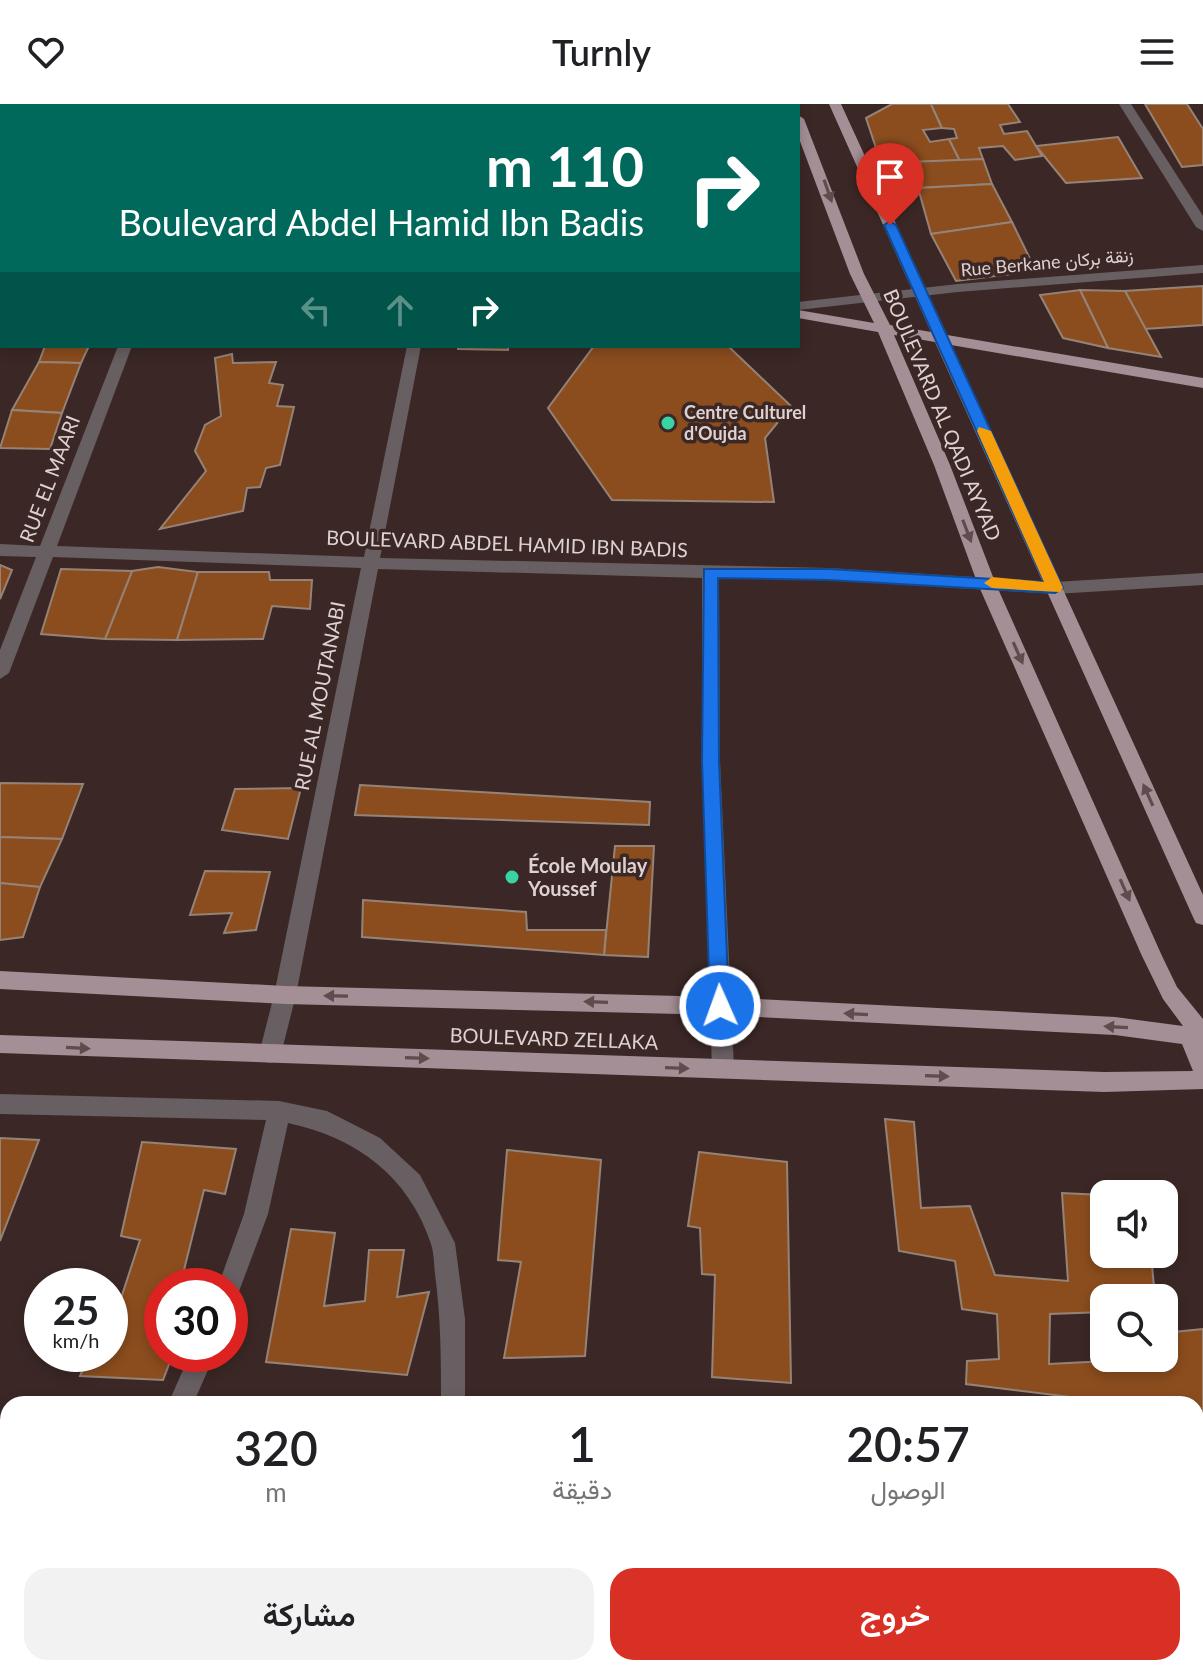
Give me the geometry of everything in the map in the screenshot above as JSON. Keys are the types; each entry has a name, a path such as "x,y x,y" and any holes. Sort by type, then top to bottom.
{"main road":[{"name":"BOULEVARD AL QADI AYYAD","path":"835,104 1203,917"},
{"name":"BOULEVARD AL QADI AYYAD","path":"800,124 857,274 872,300 942,465 986,582 1152,956 1170,993 1198,1028"},
{"path":"800,314 1203,383"},
{"name":"BOULEVARD ZELLAKA","path":"0,980 285,995 720,1006 1198,1028"},
{"path":"1198,1028 1195,1056 1203,1069"},
{"name":"BOULEVARD ZELLAKA","path":"0,1044 1104,1082 1203,1080"}],"street":[{"path":"1125,104 1203,227"},
{"name":"Rue Berkane زنقة بركان","path":"800,306 1203,269"},
{"name":"RUE EL MAARI","path":"0,673 124,348"},
{"name":"RUE AL MOUTANABI","path":"270,1054 285,995 414,348"},
{"name":"BOULEVARD ABDEL HAMID IBN BADIS","path":"0,550 986,582 1055,588 1203,579"},
{"path":"710,573 711,761 723,1069"},
{"path":"0,1104 279,1111 327,1121 372,1145 412,1182 443,1243 453,1319 453,1396"},
{"path":"236,1268 256,1214 279,1111"},
{"path":"184,1396 195,1372"}],"building":[{"path":"892,104 931,104 942,128 923,130 930,142 949,139 960,161 881,163 866,118"},
{"path":"931,104 1008,104 1020,122 1000,125 1004,134 1027,131 1042,156 1015,160 1003,146 979,148 983,159 960,161 949,139 957,138 954,129 942,128"},
{"path":"1145,104 1187,104 1203,129 1203,165 1182,167"},
{"path":"1118,137 1142,178 1066,183 1036,146"},
{"path":"983,159 992,184 918,188 908,162"},
{"path":"992,184 1012,222 931,234 918,188"},
{"path":"1012,222 1036,271 956,281 931,234"},
{"path":"1203,286 1203,325 1145,329 1125,291"},
{"path":"1080,290 1125,291 1161,357 1108,348"},
{"path":"1080,290 1108,348 1063,338 1040,295"},
{"path":"44,348 88,348 81,363 39,362"},
{"path":"508,348 508,350 458,349"},
{"name":"Centre Culturel d'Oujda","path":"593,348 730,348 791,406 765,438 774,502 612,500 548,408"},
{"path":"232,354 233,363 276,362 269,383 283,385 277,406 294,407 280,465 266,468 260,487 247,488 243,511 160,529 206,471 195,451 205,425 221,416 215,358"},
{"path":"39,362 81,363 62,413 12,410"},
{"path":"12,410 62,413 50,449 0,448"},
{"path":"0,565 12,570 0,599"},
{"path":"158,567 198,572 177,640 105,639 132,571"},
{"path":"61,569 132,571 105,639 41,634"},
{"path":"198,572 269,572 270,580 312,580 310,609 272,606 263,639 177,640"},
{"path":"0,783 83,784 62,839 0,837"},
{"path":"360,785 650,802 649,825 355,815"},
{"path":"301,788 288,839 222,830 235,789"},
{"path":"0,837 62,839 40,887 0,883"},
{"path":"615,846 654,846 648,957 604,955"},
{"path":"205,871 270,872 256,930 224,933 232,913 190,915"},
{"path":"0,883 40,887 23,937 0,940"},
{"path":"363,900 526,912 527,930 606,930 604,955 362,937"},
{"path":"885,1119 914,1122 921,1208 970,1206 995,1275 1068,1281 1062,1193 1090,1194 1090,1268 1152,1268 1154,1284 1090,1284 1090,1313 1050,1314 1049,1364 1090,1362 1090,1372 1178,1372 1178,1332 1203,1329 1203,1396 1063,1396 966,1384 967,1361 999,1359 997,1314 962,1309 955,1261 899,1251"},
{"path":"0,1138 39,1140 0,1241"},
{"path":"142,1142 236,1149 225,1194 204,1190 184,1268 144,1268 144,1372 166,1372 163,1380 80,1376 82,1372 128,1372 128,1277 140,1240 121,1236"},
{"path":"507,1150 601,1160 585,1356 504,1358 521,1262 498,1260"},
{"path":"699,1152 787,1162 791,1383 712,1377 715,1275 702,1274 700,1228 688,1226"},
{"path":"291,1229 335,1233 324,1306 365,1301 369,1250 404,1250 397,1297 429,1292 407,1375 266,1362"}],"slow traffic":[{"path":"984,431 1055,588 992,583"}],"place":[{"name":"Centre Culturel d'Oujda","path":"668,423"},
{"name":"École Moulay Youssef","path":"512,877"}],"route":[{"path":"720,1006 711,761 710,573 829,574 1055,588 890,225"}]}
